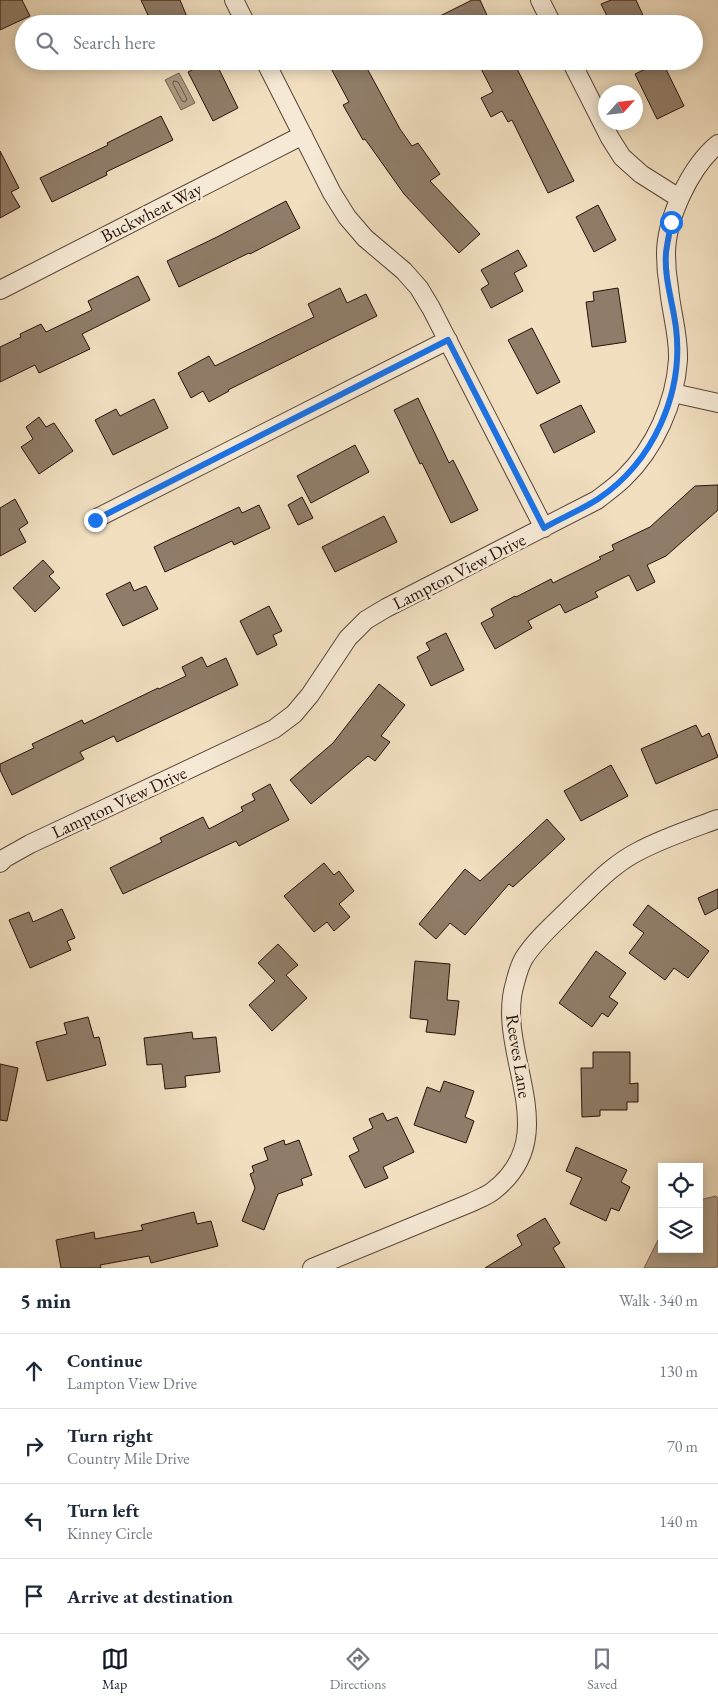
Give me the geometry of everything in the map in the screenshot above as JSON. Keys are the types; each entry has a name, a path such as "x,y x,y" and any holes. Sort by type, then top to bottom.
{"street":[{"path":"234,0 242,15"},
{"path":"540,0 548,15"},
{"path":"270,70 332,193 347,217 365,238 404,271 419,288 431,308 544,528"},
{"path":"576,70 610,138 622,157 641,174 679,198"},
{"name":"Buckwheat Way","path":"0,290 303,135"},
{"name":"Lampton View Drive","path":"0,863 5,858 30,844 274,729 294,714 310,695 348,638 366,620 597,500 624,478 646,452 662,422 673,393 678,359 676,327 669,290 666,253 671,222 679,198 698,167 718,144"},
{"path":"95,520 448,340"},
{"path":"673,393 718,403"},
{"name":"Reeves Lane","path":"312,1268 470,1203 492,1192 508,1178 519,1160 527,1136 528,1111 514,1039 511,1012 514,985 523,960 540,938 618,864 636,852 655,843 718,819"}],"water":[{"path":"179,73 195,103 181,110 165,80"},
{"path":"716,1196 718,1198 718,1266 715,1268 644,1268 658,1240 658,1253 703,1253 703,1199"}],"building":[{"path":"0,0 22,0 30,15 15,15 15,23 0,30"},
{"path":"141,0 180,0 186,15 148,15"},
{"path":"472,0 480,0 487,15 442,15"},
{"path":"611,0 636,0 643,15 606,15 601,4"},
{"path":"192,70 219,70 238,108 213,121 188,72"},
{"path":"332,70 368,70 400,129 412,146 418,143 440,174 430,181 480,234 459,253 404,194 365,139 363,140 343,105 349,102"},
{"path":"482,70 518,70 574,181 548,193 512,120 508,122 502,111 491,117 481,98 493,92"},
{"path":"643,70 666,70 684,106 657,119 643,90 643,85 640,85 635,74"},
{"path":"161,116 173,140 106,172 107,175 52,202 40,178 108,145 107,143"},
{"path":"0,151 19,188 11,192 20,207 0,218"},
{"path":"286,201 300,228 179,287 167,261"},
{"path":"598,205 616,240 594,252 576,217"},
{"path":"518,250 527,266 514,273 523,291 491,308 481,289 489,284 481,270"},
{"path":"138,276 150,300 82,334 90,349 39,373 35,365 0,382 0,347 21,337 20,334 41,324 46,332 92,310 88,301"},
{"path":"340,288 347,303 366,294 377,316 228,390 209,402 203,391 191,398 178,373 209,356 215,366 314,317 308,304"},
{"path":"618,288 626,342 592,347 586,302 594,301 593,292"},
{"path":"532,328 560,382 537,394 508,340"},
{"path":"418,398 449,463 453,460 478,510 451,523 394,410"},
{"path":"154,399 168,428 113,455 95,420 116,409 120,416"},
{"path":"581,405 595,432 554,453 540,425"},
{"path":"39,417 46,427 54,423 73,451 39,474 21,447 33,439 26,427"},
{"path":"355,445 369,472 311,503 297,476"},
{"path":"718,485 718,510 666,556 647,565 655,582 637,591 629,575 595,592 598,597 565,613 560,604 528,621 532,628 495,649 481,623 494,616 491,609 551,579 553,583 601,559 599,557 614,550 612,545 650,527 695,486"},
{"path":"302,497 313,518 298,525 288,505"},
{"path":"15,499 28,523 19,529 26,542 0,556 0,508"},
{"path":"259,505 270,528 234,545 232,541 165,572 154,547 239,507 242,513"},
{"path":"384,516 397,542 335,572 322,547"},
{"path":"43,560 54,572 49,576 60,588 35,612 13,588"},
{"path":"130,582 134,591 146,586 158,609 123,626 106,594"},
{"path":"269,606 282,631 273,635 277,645 257,655 240,621"},
{"path":"446,633 464,670 431,686 417,657 430,650 426,643"},
{"path":"202,657 207,667 226,658 238,685 117,742 114,736 80,752 84,759 12,795 0,770 0,764 34,748 32,744 82,720 84,724 186,676 182,667"},
{"path":"379,684 405,705 381,736 390,742 375,761 368,756 311,804 290,780 333,743"},
{"path":"696,725 702,737 709,733 718,757 656,784 641,749"},
{"path":"611,765 628,796 581,821 564,791"},
{"path":"270,784 289,820 239,846 236,841 123,894 110,868 162,842 160,838 203,817 209,829 243,811 241,807 255,800 252,794"},
{"path":"547,819 565,839 513,887 509,884 465,935 450,923 436,939 419,924 465,869 480,881"},
{"path":"324,863 334,875 339,871 354,891 339,904 350,917 334,931 327,922 314,932 284,896"},
{"path":"718,889 718,908 705,915 698,898"},
{"path":"648,905 709,951 688,978 674,968 665,980 629,953 644,933 633,925"},
{"path":"62,909 75,938 67,941 71,950 30,968 9,920 29,912 33,922"},
{"path":"278,944 298,965 286,975 307,998 272,1031 249,1005 275,981 258,963"},
{"path":"596,951 626,973 609,997 618,1003 608,1017 602,1013 592,1027 559,1003"},
{"path":"415,961 450,964 447,1000 459,1001 455,1035 426,1032 428,1020 410,1018"},
{"path":"88,1017 94,1038 99,1037 106,1065 47,1081 36,1042 67,1034 64,1023"},
{"path":"192,1032 193,1039 216,1037 220,1072 185,1076 186,1087 165,1089 162,1064 147,1065 144,1038"},
{"path":"593,1052 630,1052 630,1084 638,1083 638,1102 627,1102 627,1110 600,1110 600,1116 582,1117 581,1068 593,1068"},
{"path":"0,1064 18,1068 7,1121 0,1120"},
{"path":"444,1081 474,1091 465,1117 474,1121 466,1143 414,1125 427,1087 440,1092"},
{"path":"383,1113 387,1121 397,1117 414,1152 383,1167 388,1178 365,1188 349,1156 359,1151 353,1138 373,1128 369,1119"},
{"path":"284,1140 285,1145 299,1140 312,1175 301,1179 303,1185 278,1194 264,1230 242,1221 255,1188 250,1174 254,1172 252,1166 268,1160 264,1148"},
{"path":"576,1147 627,1170 621,1182 630,1187 619,1211 611,1208 606,1221 570,1204 582,1178 566,1171"},
{"path":"194,1212 197,1224 211,1221 218,1246 151,1263 149,1256 100,1265 101,1268 61,1268 56,1240 94,1232 95,1239 143,1230 141,1225"},
{"path":"545,1218 560,1243 553,1248 565,1268 485,1268 522,1245 517,1235"}],"route":[{"path":"95,520 448,340 544,528 597,500 624,478 646,452 662,422 673,393 678,359 676,327 669,290 666,253 671,222"}]}
